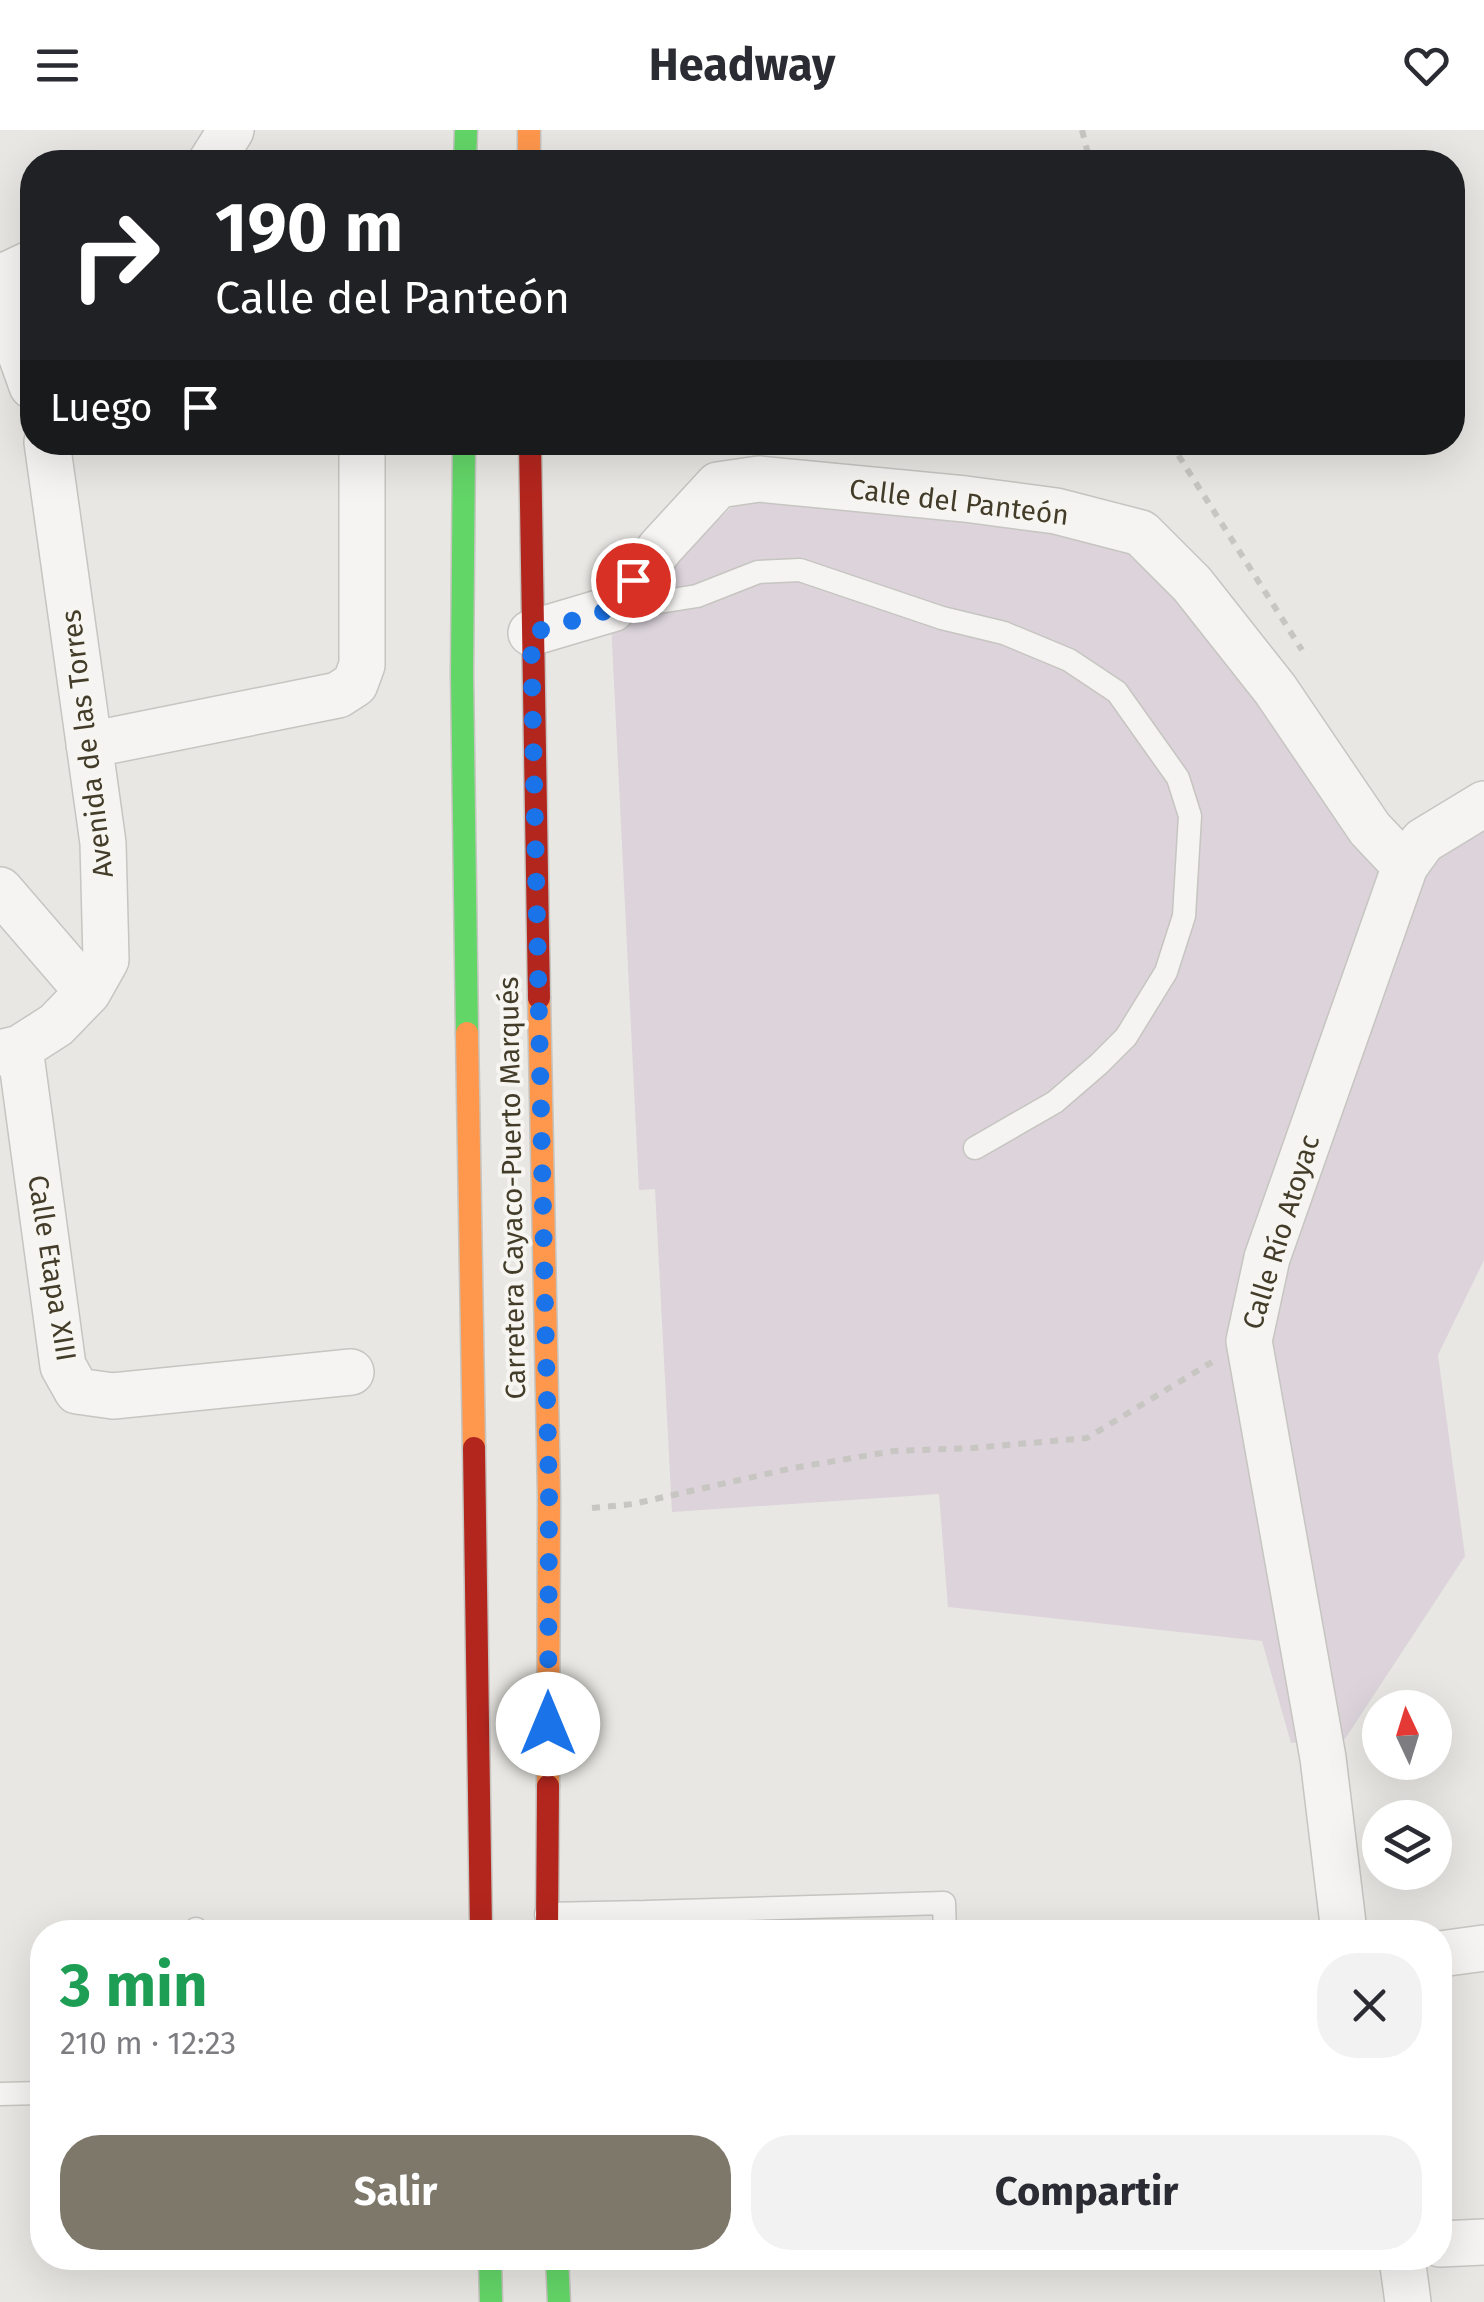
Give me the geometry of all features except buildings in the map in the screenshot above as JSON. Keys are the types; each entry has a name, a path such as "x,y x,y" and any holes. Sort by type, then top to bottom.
{"main road":[{"name":"Carretera Cayaco-Puerto Marqués","path":"464,455 462,673 481,1920"},
{"name":"Carretera Cayaco-Puerto Marqués","path":"530,455 549,1496 547,1920"},
{"path":"490,2270 491,2302"},
{"path":"558,2270 559,2302"}],"street":[{"path":"0,296 20,352"},
{"name":"Avenida de las Torres","path":"10,1051 56,1025 88,992 106,960 103,843 49,455"},
{"path":"90,745 338,694 355,684 362,665 362,455"},
{"name":"Calle del Panteón","path":"612,609 661,546 718,485 759,479 1056,510 1142,533 1192,584 1275,689 1370,830 1405,866"},
{"path":"531,633 612,609"},
{"name":"Calle Río Atoyac","path":"1249,1341 1267,1258 1405,866 1423,840 1484,804"},
{"path":"0,890 88,992"},
{"name":"Calle Etapa XIII","path":"10,1051 63,1366 77,1391 113,1396 350,1372"},
{"path":"1249,1341 1323,1758 1343,1920"},
{"path":"1452,1952 1484,1948"},
{"path":"1452,2243 1484,2242"},
{"path":"1404,2270 1408,2302"}],"lane":[{"path":"612,609 697,596 758,572 800,570 942,618 1004,633 1068,660 1117,692 1178,778 1190,816 1185,900 1184,916 1166,972 1126,1038 1099,1064 1055,1102 975,1148"},
{"path":"677,1920 944,1903 945,1920"},
{"path":"0,2094 30,2093"}],"path":[{"path":"1178,455 1307,658"},
{"name":"Calle Río Atoyac","path":"549,1496 578,1510 633,1504 793,1468 894,1451 1087,1438 1249,1341"}],"shaded area":[{"path":"737,502 1023,514 1132,539 1200,613 1387,877 1484,831 1484,1260 1438,1355 1465,1556 1377,1690 1362,1690 1362,1713 1345,1739 1291,1743 1262,1641 948,1607 939,1494 672,1512 655,1189 639,1190 611,622"}],"traffic: fast":[{"path":"465,150 466,130"},
{"path":"464,455 462,673 467,1033"},
{"path":"490,2270 491,2302"},
{"path":"558,2270 559,2302"}],"traffic: slow":[{"path":"529,130 529,150"},
{"path":"539,998 549,1496 548,1786"},
{"path":"467,1033 474,1448"}],"traffic: jam":[{"path":"530,455 539,998"},
{"path":"474,1448 481,1920"},
{"path":"547,1920 548,1786"}],"route":[{"path":"548,1724 549,1496 531,633 612,609 633,580"}]}
